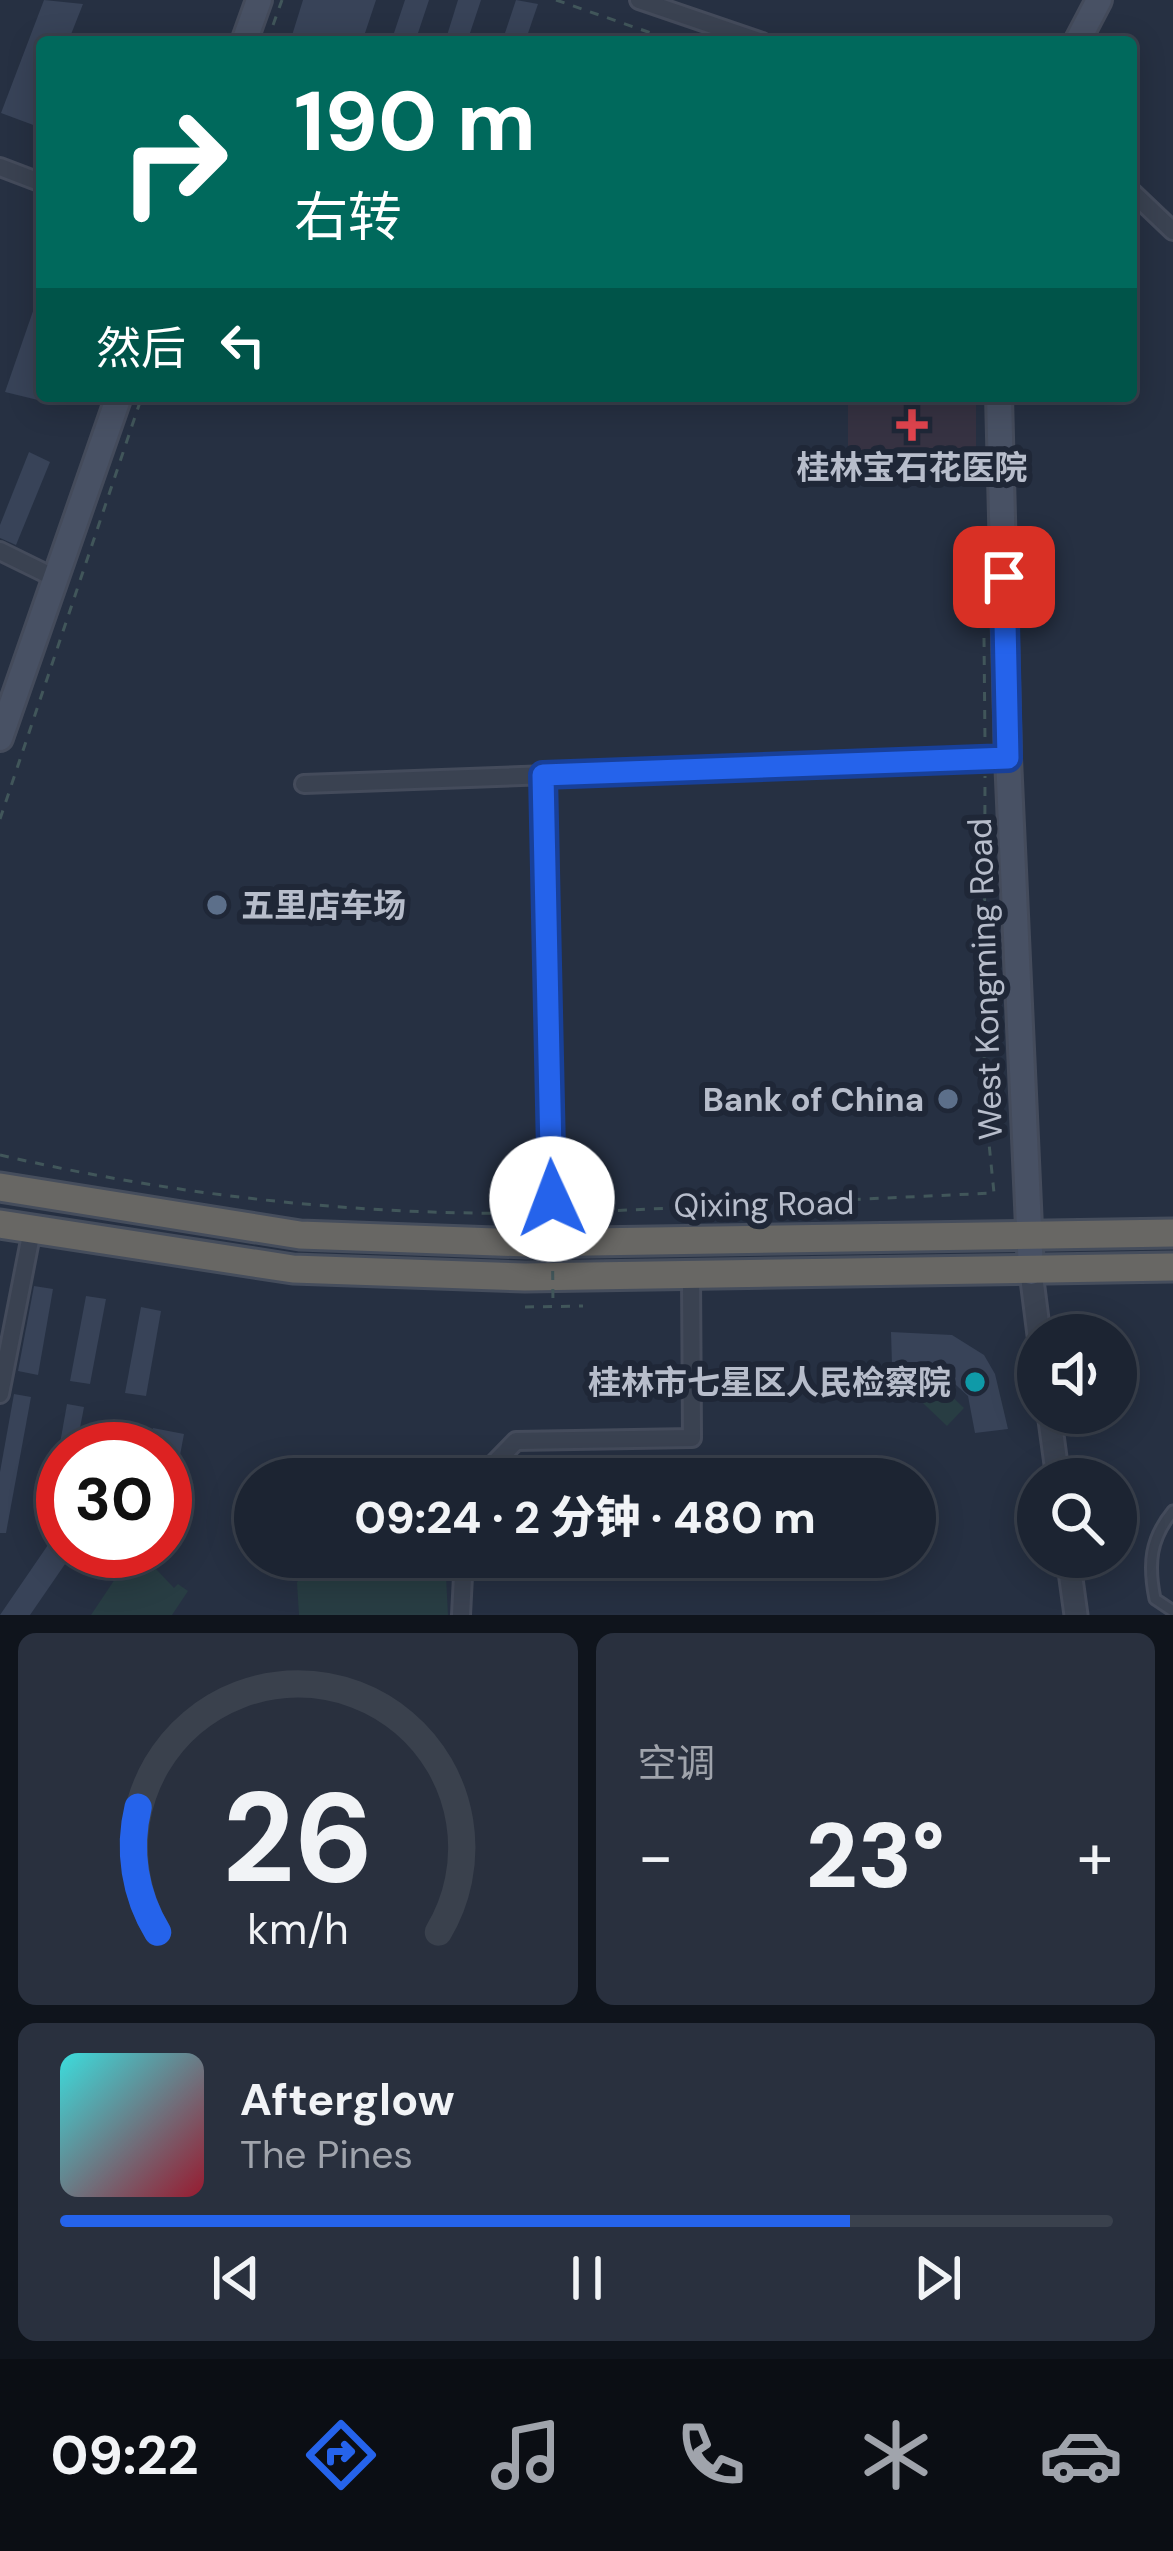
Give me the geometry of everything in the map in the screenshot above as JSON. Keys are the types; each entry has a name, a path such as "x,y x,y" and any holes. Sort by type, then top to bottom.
{"highway":[{"name":"Qixing Road","path":"0,1187 300,1235 526,1243 1173,1233"},
{"path":"0,1224 293,1269 691,1275 1173,1267"}],"main road":[{"path":"246,36 259,0"},
{"path":"1080,36 1099,0"},
{"path":"0,738 117,402"},
{"name":"West Kongming Road","path":"999,402 997,758 1031,1272"}],"street":[{"path":"639,0 744,36"},
{"path":"0,167 36,181"},
{"path":"1137,196 1173,231"},
{"path":"0,551 55,578"},
{"path":"304,784 997,758"},
{"path":"543,775 549,1208"},
{"path":"0,1394 32,1230"},
{"path":"1031,1272 1036,1314"},
{"path":"499,1458 516,1441 692,1438 691,1275"},
{"path":"461,1615 463,1578"},
{"path":"1071,1578 1076,1615"}],"lane":[{"path":"1173,1510 1154,1539 1150,1564 1156,1602 1173,1611"}],"path":[{"path":"269,36 282,0"},
{"path":"556,0 660,36"},
{"path":"0,819 140,402"},
{"path":"0,1156 112,1181 336,1206 549,1208 579,1213 994,1193 984,1094 997,758 984,628"},
{"path":"549,1208 579,1213"},
{"path":"549,1208 554,1306"},
{"path":"525,1307 583,1306"}],"shaded area":[{"name":"桂林宝石花医院","path":"848,402 976,402 976,454 949,455 949,470 859,473 858,458 848,458"}],"green space":[{"path":"922,1368 964,1408 947,1426 905,1386"},
{"path":"116,1578 164,1578 174,1588 178,1584 188,1591 172,1615 91,1615"},
{"path":"299,1578 446,1578 448,1615 299,1615"}],"building":[{"path":"44,0 83,4 70,36 36,36 36,126 1,113"},
{"path":"303,0 376,0 364,36 292,36"},
{"path":"405,0 429,0 417,36 393,36"},
{"path":"458,0 481,0 469,36 447,36"},
{"path":"516,0 538,4 527,36 504,36"},
{"path":"36,303 36,400 5,392"},
{"path":"29,452 50,462 16,545 0,538 0,525"},
{"path":"34,1286 53,1289 38,1375 18,1371"},
{"path":"86,1296 106,1299 90,1384 70,1381"},
{"path":"141,1307 161,1311 146,1396 125,1393"},
{"name":"桂林市七星区人民检察院","path":"891,1332 952,1335 984,1355 995,1374 1008,1429 975,1433 968,1396 933,1364 892,1365"},
{"path":"14,1394 31,1397 6,1533 0,1533 0,1472"},
{"path":"67,1404 84,1407 81,1422 64,1422"},
{"path":"36,1562 36,1578 55,1578 30,1615 0,1615"}],"place":[{"name":"桂林宝石花医院","path":"912,425"},
{"name":"五里店车场","path":"217,905"},
{"name":"Bank of China","path":"948,1099"},
{"name":"桂林市七星区人民检察院","path":"975,1382"}],"route":[{"path":"552,1199 543,775 1008,758 1004,577"}]}
